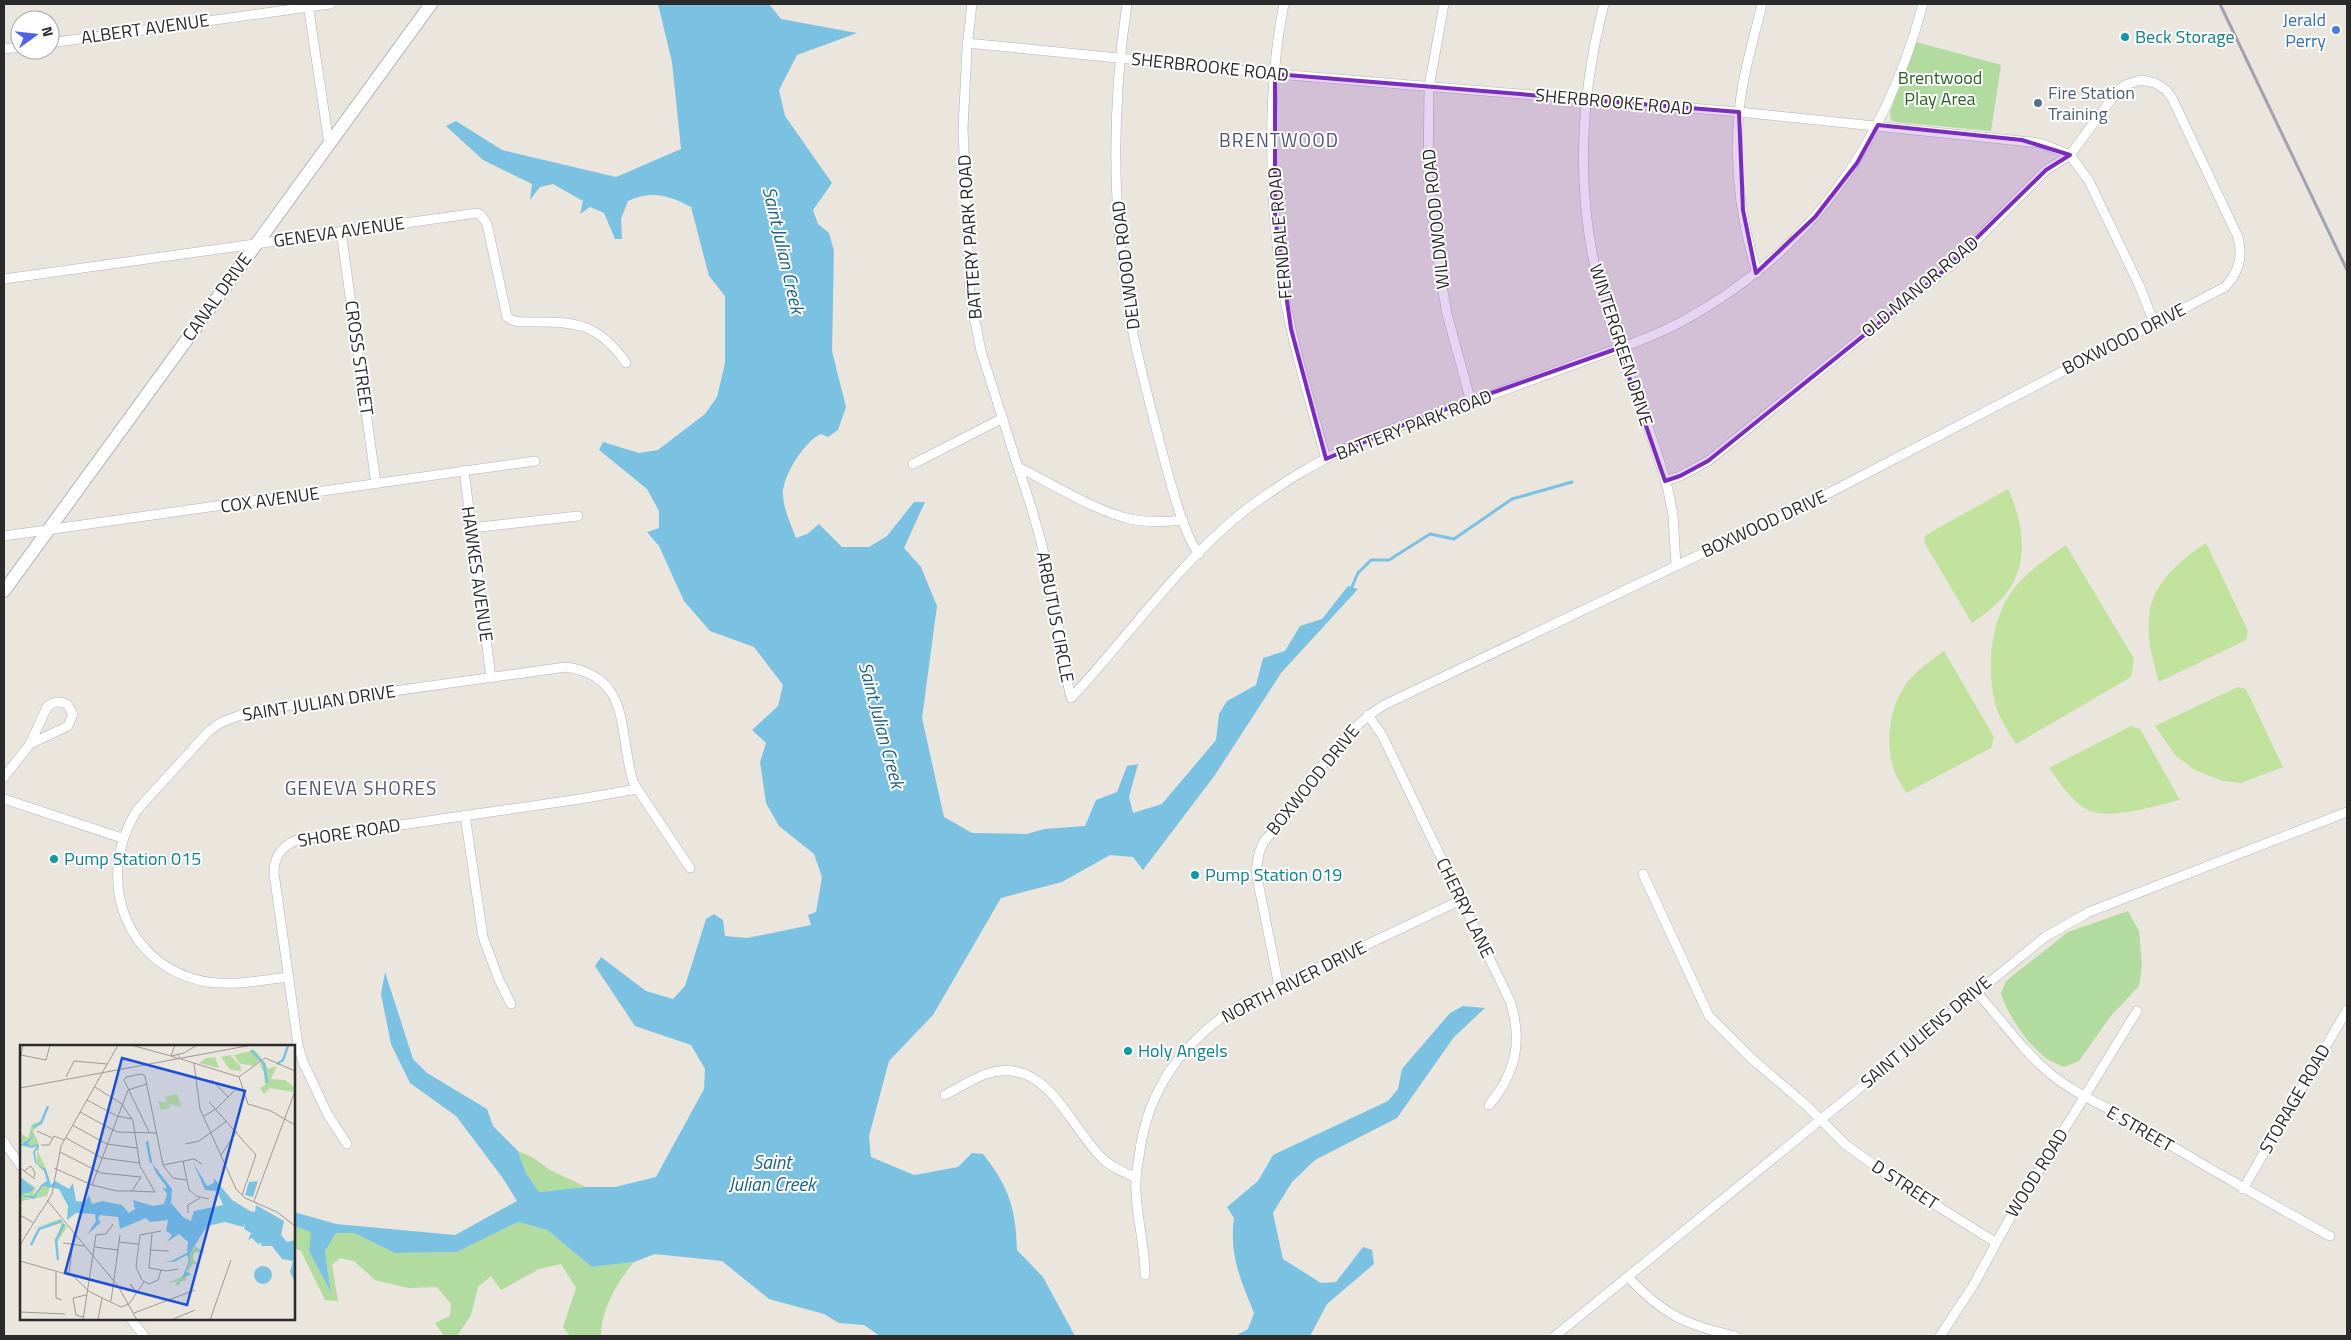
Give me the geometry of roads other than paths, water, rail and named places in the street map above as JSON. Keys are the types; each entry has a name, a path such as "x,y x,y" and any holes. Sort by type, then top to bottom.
{"main road":[{"name":"CANAL DRIVE","path":"4,591 431,4"}],"street":[{"name":"ALBERT AVENUE","path":"60,42 308,5 330,4"},
{"name":"BATTERY PARK ROAD","path":"972,4 967,43 963,129 970,296 981,351 1018,467"},
{"name":"DELWOOD ROAD","path":"1127,4 1120,57 1117,162 1124,265 1133,331 1143,379 1166,467 1183,520"},
{"name":"FERNDALE ROAD","path":"1284,4 1275,74 1272,148 1275,217 1283,288 1295,346 1326,459"},
{"name":"WILDWOOD ROAD","path":"1444,4 1429,87 1428,177 1434,234 1448,314 1470,402"},
{"name":"WINTERGREEN DRIVE","path":"1604,4 1591,62 1586,99 1583,148 1586,218 1591,251 1603,299 1665,480 1672,515 1676,565"},
{"path":"1757,273 1748,238 1738,170 1739,112 1762,4"},
{"name":"BATTERY PARK ROAD","path":"1199,554 1240,514 1295,476 1326,459 1406,424 1619,348 1679,323 1757,273 1801,234 1857,163 1878,125 1906,62 1923,4"},
{"path":"308,5 329,144"},
{"name":"SHERBROOKE ROAD","path":"967,43 1275,74 1878,125 2022,140 2040,143 2070,155"},
{"name":"OLD MANOR ROAD","path":"1665,480 1687,473 1708,461 1940,275 2046,170 2070,155 2113,97 2125,85 2141,80 2154,82"},
{"name":"BOXWOOD DRIVE","path":"1279,986 1256,872 1259,853 1264,841 1335,747 1354,726 1368,715 1384,705 1825,495 2225,287 2238,269 2241,248 2238,237 2172,98 2166,90 2154,82"},
{"path":"2070,155 2089,182 2140,287 2154,323"},
{"name":"GENEVA AVENUE","path":"4,279 477,213 481,215 487,224 505,312 512,321 568,322 590,328 615,346 626,363"},
{"name":"CROSS STREET","path":"341,231 376,484"},
{"path":"914,464 1003,418"},
{"name":"COX AVENUE","path":"4,536 535,461"},
{"path":"1018,467 1080,498 1128,519 1165,522 1183,520 1189,540 1199,554"},
{"name":"ARBUTUS CIRCLE","path":"1018,467 1032,509 1054,599 1065,674 1071,698 1199,554"},
{"name":"HAWKES AVENUE","path":"464,470 491,678"},
{"path":"471,528 578,516"},
{"name":"SAINT JULIAN DRIVE","path":"288,977 234,983 208,982 179,972 150,953 135,934 120,904 116,880 117,858 122,838 137,810 208,732 237,715 252,711 566,667 579,669 597,677 613,693 620,707 629,770 637,789 690,868"},
{"path":"4,777 30,744 48,707 52,703 59,702 67,704 72,708 73,714 68,726 30,744"},
{"name":"CHERRY LANE","path":"1368,715 1382,735 1510,1001 1517,1029 1517,1043 1511,1072 1499,1093 1489,1105"},
{"name":"SHORE ROAD","path":"347,1144 328,1115 303,1062 288,977 274,873 275,859 283,847 297,840 637,789"},
{"path":"4,798 122,838"},
{"name":"SAINT JULIENS DRIVE","path":"1555,1336 1975,991 2045,937 2089,912 2347,812"},
{"path":"464,815 483,938 499,980 511,1004"},
{"name":"D STREET","path":"1643,874 1709,1016 1751,1058 1808,1106 1846,1145 1891,1177 1996,1242"},
{"name":"NORTH RIVER DRIVE","path":"1145,1275 1144,1250 1137,1210 1136,1178 1142,1137 1148,1116 1162,1082 1188,1046 1222,1017 1279,986 1462,900"},
{"name":"E STREET","path":"1975,991 1993,1010 2028,1054 2052,1076 2084,1098 2127,1119 2243,1188 2330,1236"},
{"name":"STORAGE ROAD","path":"2243,1188 2347,1010"},
{"name":"WOOD ROAD","path":"1940,1336 1973,1286 1996,1242 2137,1011"},
{"path":"945,1095 986,1074 1015,1071 1026,1074 1046,1088 1104,1160 1136,1178"},
{"path":"4,1142 20,1165"},
{"path":"1628,1277 1652,1302 1686,1323 1735,1336"},
{"path":"132,1320 144,1336"}],"water":[{"name":"Saint Julian Creek","path":"658,4 769,4 781,19 857,33 797,55 779,90 785,116 832,183 813,210 818,224 829,233 834,251 832,351 846,407 838,430 828,437 821,434 815,438 795,460 783,488 783,496 786,512 796,538 807,534 819,524 842,547 869,547 887,536 914,502 925,502 904,548 921,567 937,606 922,718 944,817 972,833 1027,834 1044,829 1085,826 1096,800 1117,792 1127,766 1138,764 1129,797 1133,813 1162,804 1216,740 1219,714 1227,701 1256,685 1263,658 1285,651 1300,626 1322,619 1348,586 1358,589 1281,673 1215,775 1143,870 1133,857 1110,855 1062,882 1001,898 933,1015 889,1061 869,1136 871,1157 914,1175 958,1167 972,1153 983,1154 1005,1188 1013,1210 1017,1250 1043,1277 1075,1336 880,1336 864,1325 839,1323 824,1314 769,1299 722,1261 655,1254 634,1262 592,1267 547,1230 518,1222 457,1252 395,1253 354,1233 336,1233 325,1251 331,1292 309,1251 311,1232 295,1226 295,1212 336,1224 455,1235 517,1201 502,1177 456,1116 410,1083 391,1044 381,994 385,972 413,1059 427,1073 487,1109 493,1126 518,1151 526,1173 539,1192 586,1187 615,1187 656,1177 704,1089 705,1069 691,1045 635,1026 595,966 601,957 646,991 673,999 685,986 706,919 714,914 723,920 725,936 747,938 811,925 808,915 816,912 822,877 814,854 779,826 766,803 760,762 766,743 752,730 778,706 783,685 754,647 710,631 684,601 659,546 647,532 659,528 659,511 647,489 599,450 603,442 639,453 658,450 705,414 717,397 725,363 725,296 709,276 691,207 675,199 660,195 644,196 628,201 621,219 622,239 615,239 604,213 590,207 580,214 583,201 553,184 540,187 530,200 532,184 483,160 446,126 456,121 502,150 616,177 681,149 672,62"},
{"path":"1463,1006 1485,1008 1454,1037 1397,1118 1315,1160 1292,1182 1273,1213 1283,1259 1321,1283 1336,1282 1363,1247 1372,1250 1374,1264 1327,1304 1310,1336 1235,1336 1248,1329 1254,1313 1244,1289 1234,1255 1234,1218 1227,1207 1258,1181 1273,1155 1388,1101 1398,1089 1402,1069 1450,1013"}],"waterway":[{"path":"1351,589 1358,573 1371,560 1389,560 1430,534 1454,539 1512,499 1572,482"}],"railway":[{"path":"2220,4 2347,270"}],"place":[{"name":"Jerald Perry","path":"2336,30"},
{"name":"Beck Storage","path":"2125,37"},
{"name":"Fire Station Training","path":"2038,103"},
{"name":"Pump Station 015","path":"54,859"},
{"name":"Pump Station 019","path":"1195,875"},
{"name":"Holy Angels","path":"1128,1051"}],"district":[{"name":"BRENTWOOD","path":"1279,140"},
{"name":"GENEVA SHORES","path":"361,788"}],"park label":[{"name":"Brentwood Play Area","path":"1940,88"}]}
